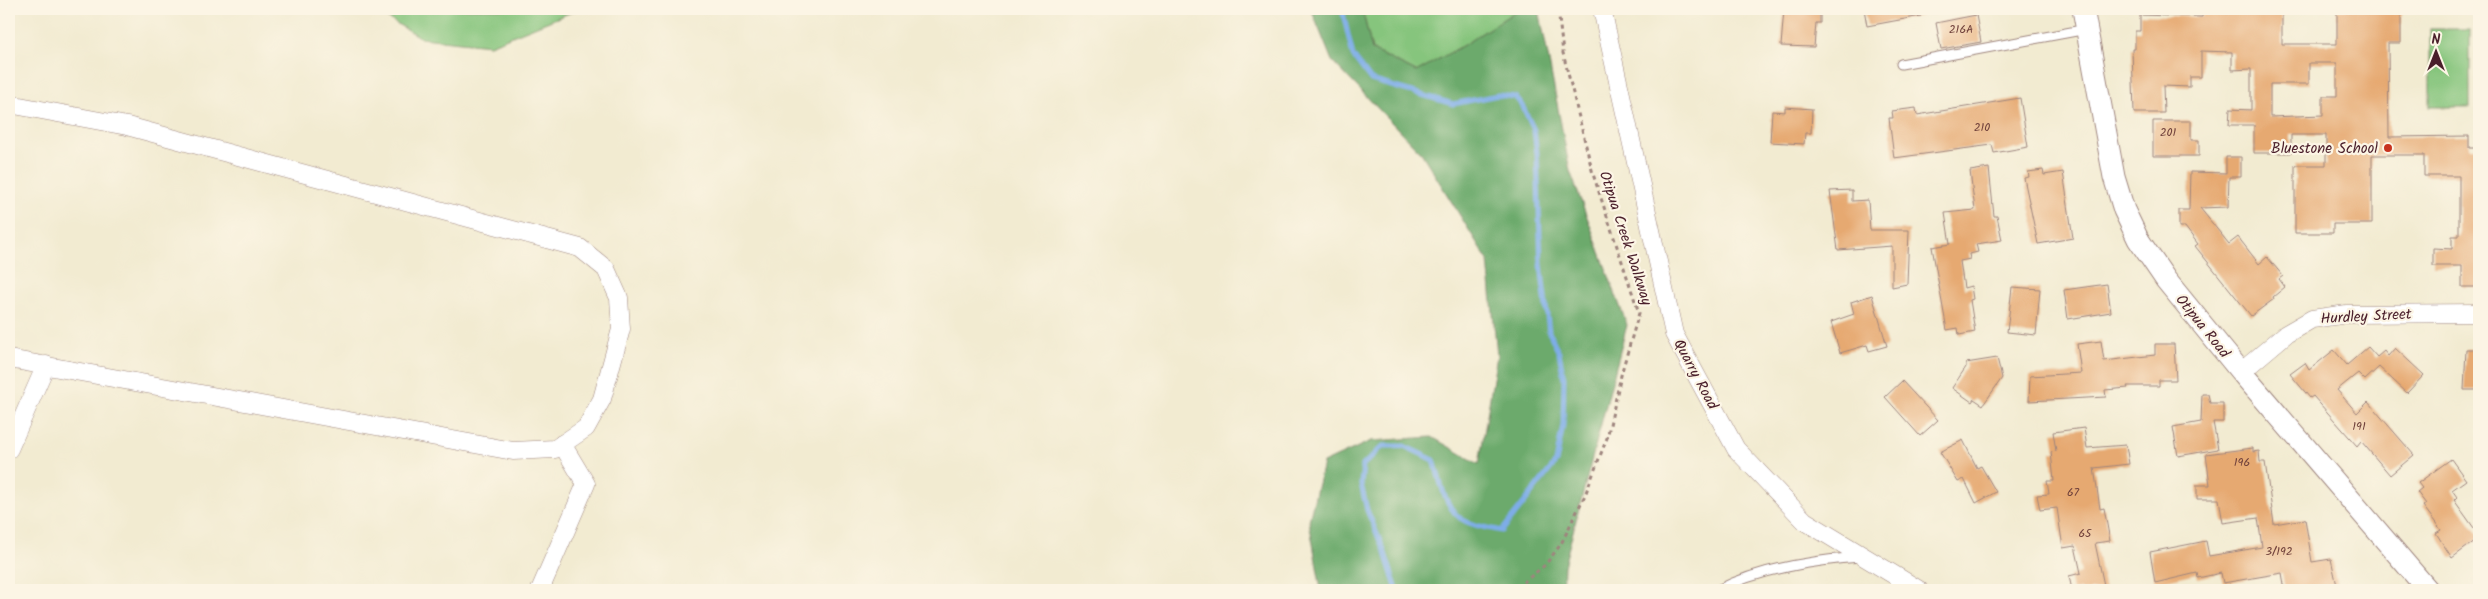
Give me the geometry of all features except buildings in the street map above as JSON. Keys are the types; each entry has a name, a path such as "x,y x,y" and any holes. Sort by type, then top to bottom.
{"street":[{"name":"Quarry Road","path":"1602,9 1674,334 1736,449 1806,521 1919,590"},
{"name":"Otipua Road","path":"2085,19 2114,177 2130,225 2147,255 2242,372 2428,590"},
{"path":"9,104 127,126 580,248 606,269 619,298 621,330 602,399 586,428 555,449 513,451 9,358"},
{"name":"Hurdley Street","path":"2242,372 2286,334 2312,319 2347,314 2479,313"},
{"path":"9,449 46,365"},
{"path":"540,590 586,484 562,444"}],"lane":[{"path":"1901,64 2085,19"},
{"path":"1718,590 1782,569 1821,561 1863,557"}],"path":[{"path":"462,9 492,9"},
{"name":"Otipua Creek Walkway","path":"1509,590 1519,586 1545,565 1561,544 1585,495 1607,438 1622,371 1639,313 1593,174 1563,53 1558,9"}],"green space":[{"path":"372,9 579,9 490,45 421,38"},
{"path":"1311,9 1362,9 1372,50 1416,72 1462,46 1519,9 1539,9 1570,171 1627,325 1564,566 1563,590 1321,590 1309,521 1323,463 1371,441 1432,437 1479,464 1497,355 1488,261 1422,154 1332,61"},
{"path":"1362,9 1519,9 1462,46 1416,72 1372,50"},
{"path":"2430,29 2470,29 2470,107 2430,107"}],"waterway":[{"path":"1342,9 1353,56 1371,80 1453,104 1498,95 1515,97 1522,105 1534,130 1537,154 1541,264 1549,332 1559,353 1564,378 1563,425 1556,462 1502,531 1474,525 1458,517 1444,494 1434,460 1404,446 1383,446 1363,465 1361,484 1367,510 1385,553 1397,590"}],"place":[{"name":"Bluestone School","path":"2388,148"}]}
